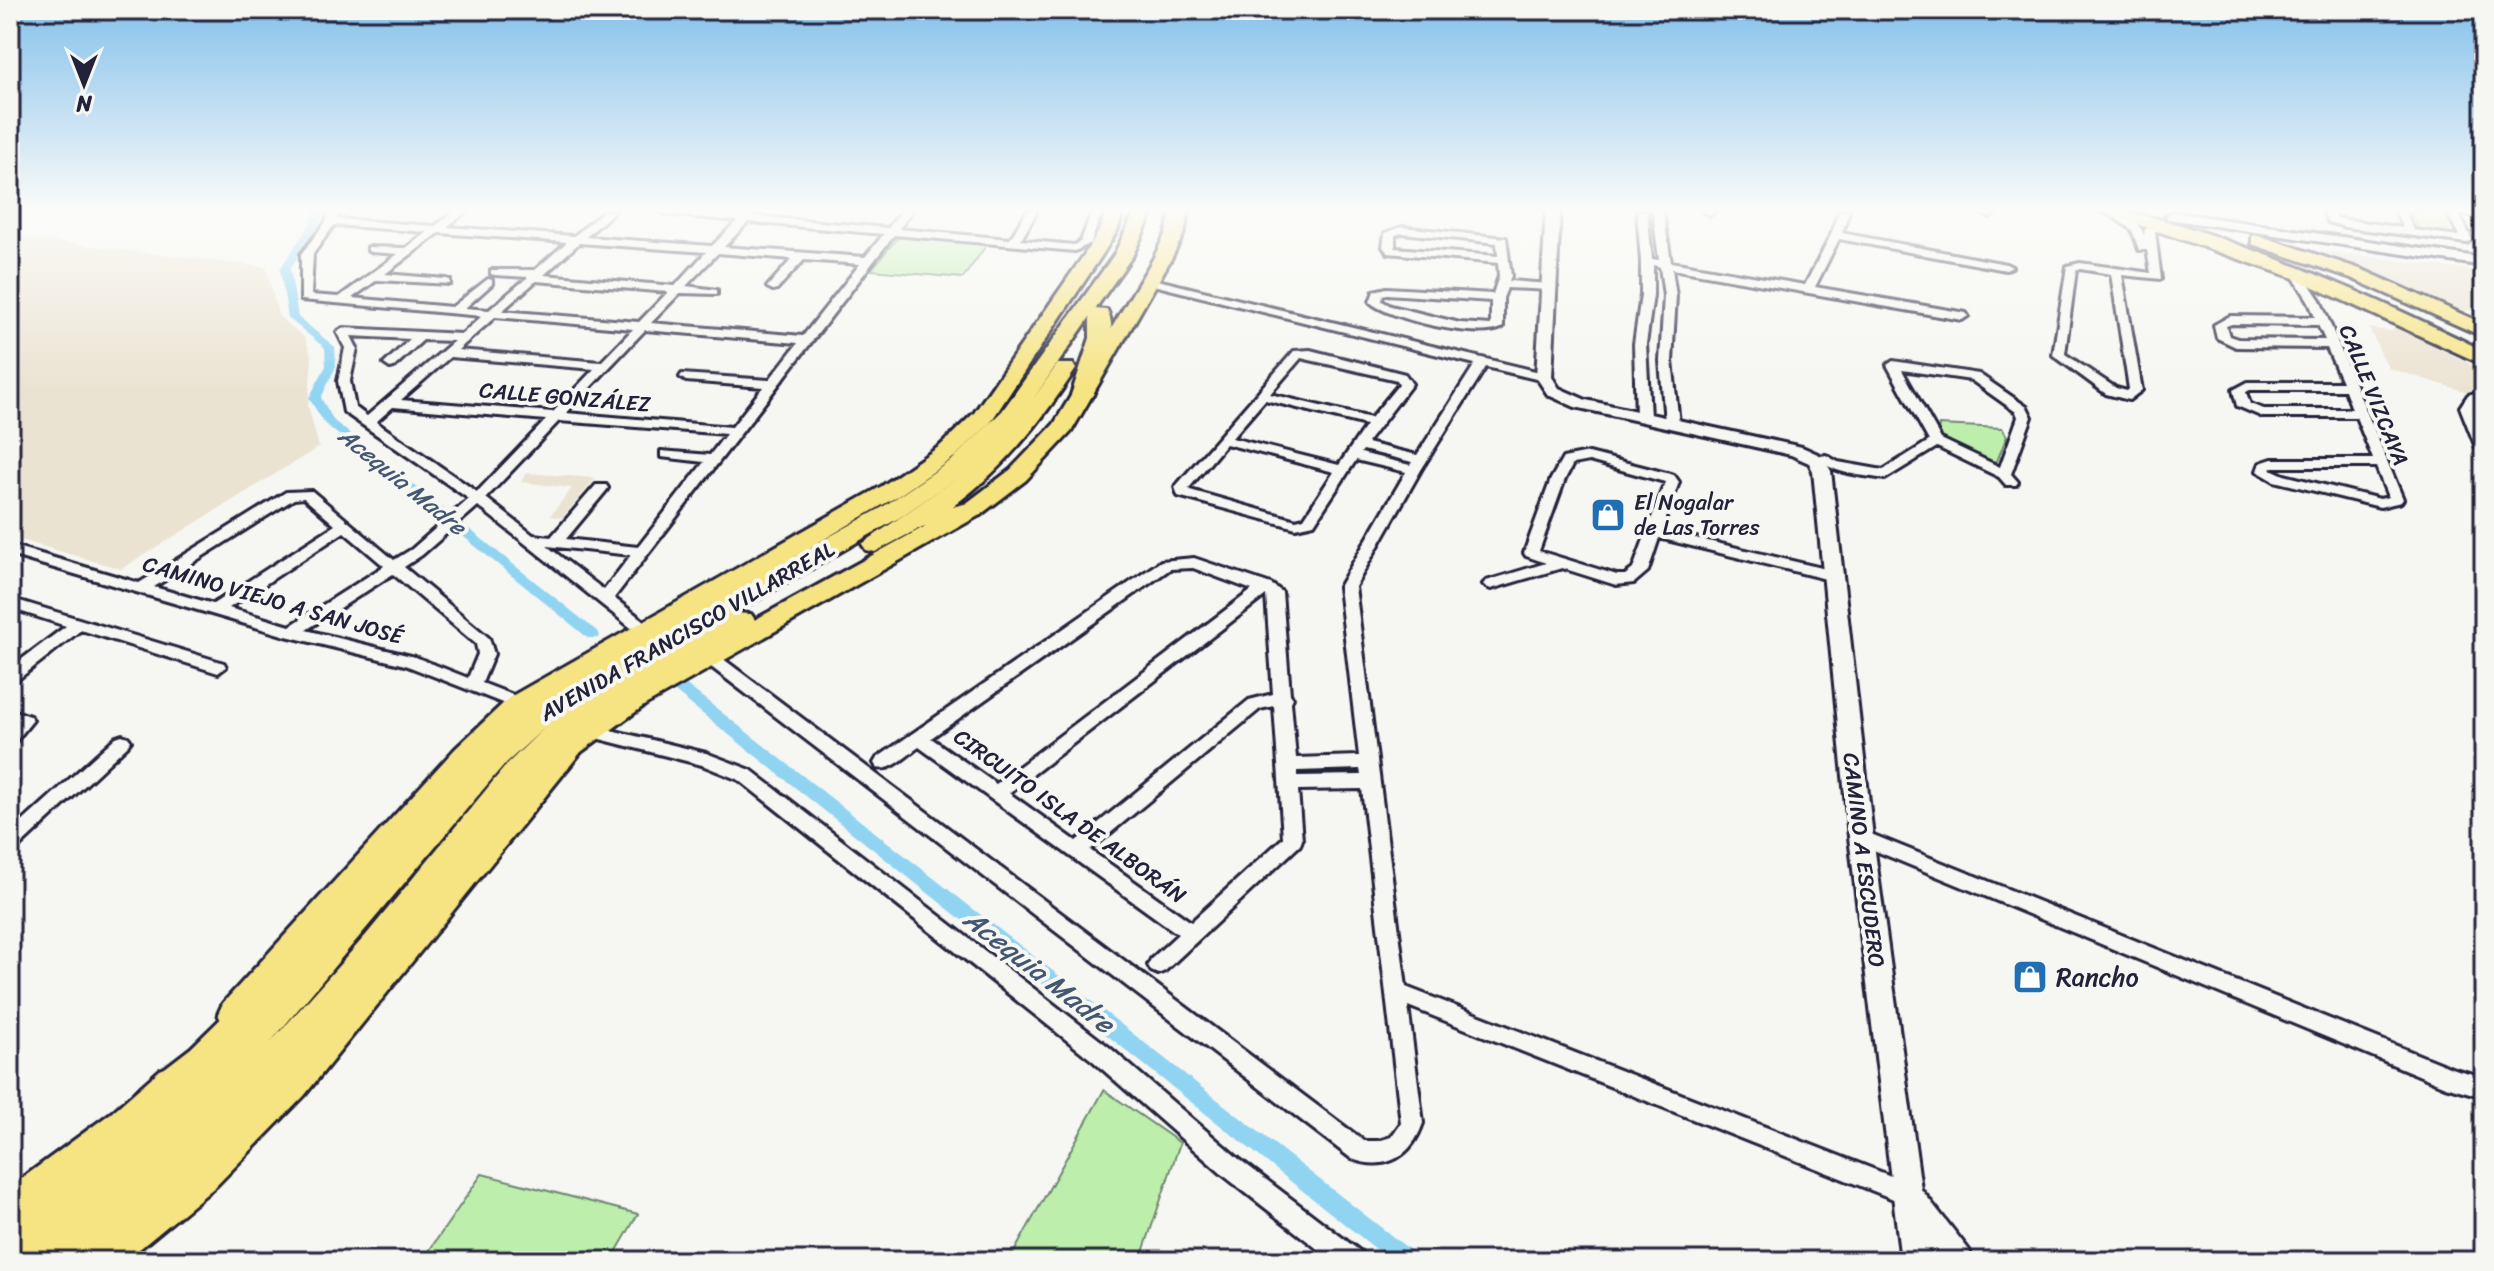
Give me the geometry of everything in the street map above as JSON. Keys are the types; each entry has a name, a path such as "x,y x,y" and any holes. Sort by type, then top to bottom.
{"highway":[{"name":"AVENIDA FRANCISCO VILLARREAL","path":"10,1248 132,1154 220,1073 422,843 491,759 549,707 890,513 962,464 1010,416 1112,270"},
{"name":"AVENIDA FRANCISCO VILLARREAL","path":"45,1261 117,1209 228,1109 281,1056 519,771 560,728 633,681 910,524 955,494 1009,448 1033,420 1129,270"},
{"path":"1082,395 1101,338 1100,314"},
{"path":"910,524 972,510"},
{"path":"162,1093 204,1060 422,843"}],"main road":[{"name":"AVENIDA FRANCISCO VILLARREAL","path":"10,1210 162,1093 465,756 520,704 890,491 948,451 990,406 1083,270"},
{"name":"AVENIDA FRANCISCO VILLARREAL","path":"94,1261 203,1173 291,1085 376,986 549,770 590,731 635,698 972,510 1018,475 1063,427 1155,270"},
{"path":"2313,270 2359,298 2484,359"},
{"path":"2322,270 2427,303 2484,331"}],"street":[{"path":"306,270 305,298 805,340"},
{"path":"341,301 382,270"},
{"path":"368,422 543,270"},
{"path":"292,632 395,565 464,513 693,270"},
{"path":"773,287 788,270"},
{"path":"605,599 861,270"},
{"path":"1497,298 1387,291 1378,293 1376,302 1387,309 1488,330 1497,327 1497,298 1504,280 1503,270"},
{"path":"1551,270 1544,377 1547,386 1559,396 1796,451 1834,465 1880,475 1896,470 1936,442"},
{"path":"1643,417 1640,358 1647,270"},
{"path":"1666,270 1670,296 1666,361 1672,423"},
{"path":"1703,270 1962,316"},
{"path":"1809,288 1818,270"},
{"path":"2071,270 2058,353 2063,360 2111,391 2129,396 2136,390 2116,271"},
{"path":"2106,270 2149,277 2159,276 2156,270"},
{"name":"CALLE VIZCAYA","path":"2304,270 2396,499 2392,503 2268,469 2381,463"},
{"path":"374,276 446,282"},
{"path":"455,310 492,277 537,276 713,292"},
{"path":"1504,280 1551,283"},
{"path":"1149,281 1544,377"},
{"name":"CALLE VIZCAYA","path":"2314,300 2331,296 2359,298"},
{"path":"2322,321 2224,321 2220,325 2223,338 2229,342 2332,344"},
{"path":"467,338 343,332 351,348 344,381 349,409 478,499 646,631"},
{"path":"390,364 421,335"},
{"path":"450,353 603,366"},
{"path":"1304,354 1405,380 1404,387 1374,423 1309,521 1301,525 1183,493 1182,487 1294,357 1304,354"},
{"path":"1640,358 1666,361"},
{"path":"708,656 1360,1151 1396,1150 1408,1139 1412,1123 1347,587 1417,465 1483,362"},
{"path":"1893,365 1975,377 2022,410 2025,417 2008,478 1936,442 1893,365"},
{"path":"686,377 771,384"},
{"path":"2349,386 2240,388 2244,406 2252,411 2360,413"},
{"path":"2467,407 2473,398 2484,394"},
{"path":"1263,396 1374,423"},
{"path":"2467,407 2484,401"},
{"name":"CALLE GONZÁLEZ","path":"392,403 734,431"},
{"path":"2467,407 2482,445"},
{"path":"1225,440 1342,470"},
{"path":"1355,450 1417,465"},
{"path":"666,454 713,459"},
{"path":"1589,457 1669,478 1672,487 1656,533 1640,571 1629,580 1616,580 1561,564 1533,556 1530,551 1558,479 1573,459 1589,457"},
{"name":"CAMINO A ESCUDERO","path":"1821,460 1830,575 1906,1193 1922,1258"},
{"path":"555,542 601,488"},
{"path":"143,587 291,495 312,495 483,642 486,654 473,686"},
{"path":"215,610 345,525"},
{"path":"1656,533 1830,575"},
{"path":"528,539 641,552"},
{"name":"CAMINO VIEJO A SAN JOSÉ","path":"10,550 292,632 409,661 520,704"},
{"path":"883,763 1166,564 1194,563 1266,587 1277,599 1293,840 1158,965"},
{"path":"1491,584 1561,564"},
{"path":"996,793 1266,587"},
{"path":"10,603 218,667"},
{"path":"10,677 78,624"},
{"path":"1076,851 1255,704 1285,698"},
{"path":"590,731 706,759 745,775 1101,1054 1231,1167 1352,1261"},
{"name":"CIRCUITO ISLA DE ALBORÁN","path":"919,738 1192,934"},
{"path":"10,844 122,741"},
{"path":"1291,774 1370,772"},
{"path":"1861,837 2453,1079 2484,1087"},
{"path":"1396,992 1906,1193 1958,1261"}],"shaded area":[{"path":"10,270 267,270 279,317 305,338 312,358 308,406 319,447 121,569 10,537"},
{"path":"2367,270 2484,272 2484,308 2464,311"},
{"path":"2397,327 2484,371 2484,389 2467,392 2388,368 2369,328 2391,331"},
{"path":"526,473 596,478 562,518 550,516 572,488 521,482"}],"green space":[{"path":"875,270 968,270 963,278"},
{"path":"1939,425 2002,428 2007,436 1997,461 1991,462 1943,438 1938,431"},
{"path":"1104,1090 1180,1143 1140,1261 1009,1261"},
{"path":"482,1174 638,1214 611,1261 422,1261"}],"waterway":[{"name":"Acequia Madre","path":"285,270 293,318 330,347 331,366 315,398 330,423 593,635"},
{"name":"Acequia Madre","path":"670,680 1408,1261"}],"place":[{"name":"El Nogalar de Las Torres","path":"1608,515"},
{"name":"Rancho","path":"2030,977"}]}
